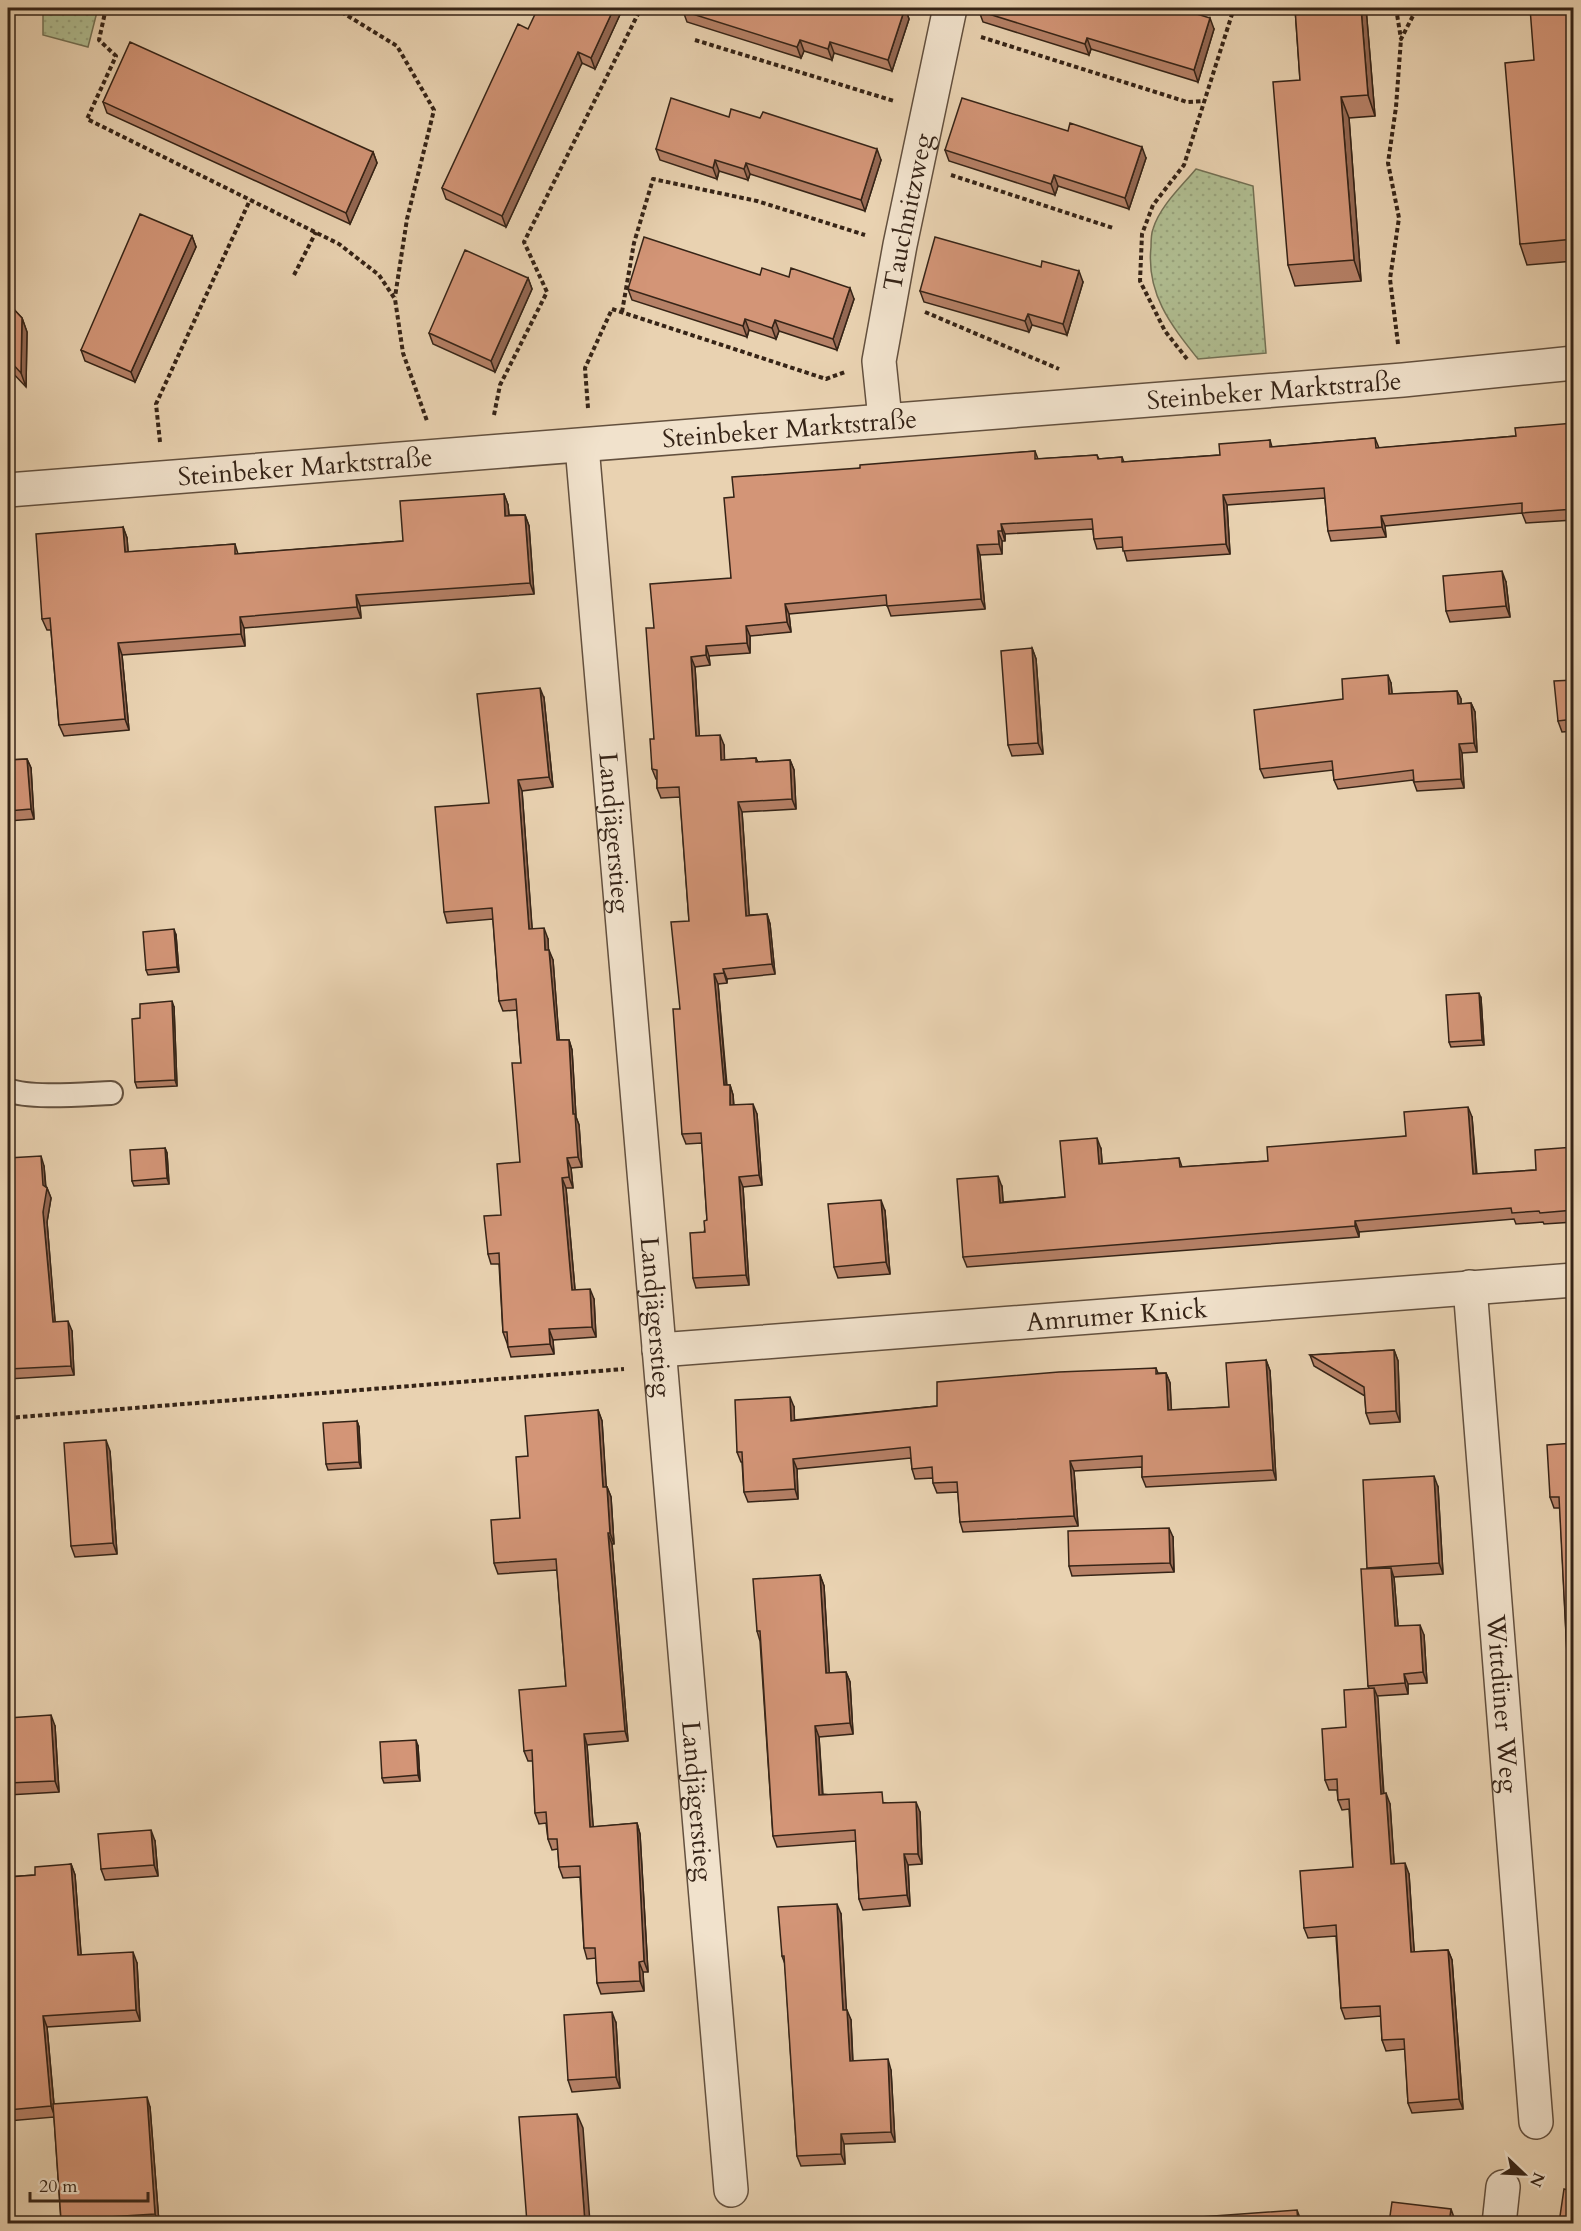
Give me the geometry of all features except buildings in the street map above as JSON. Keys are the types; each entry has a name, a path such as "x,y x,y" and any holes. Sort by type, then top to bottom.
{"street":[{"name":"Tauchnitzweg","path":"885,419 879,361 900,245 949,16"},
{"name":"Steinbeker Marktstraße","path":"8,490 885,419 1403,380 1574,363"},
{"name":"Landjägerstieg","path":"586,445 588,520 731,2190"},
{"name":"Amrumer Knick","path":"660,1358 1470,1287 1574,1281"},
{"name":"Wittdüner Weg","path":"1470,1287 1536,2122"},
{"path":"1499,2223 1503,2187"}],"lane":[{"path":"8,1090 15,1093 111,1093"}],"path":[{"path":"106,8 99,40 116,57 87,118 339,244 379,275 395,299"},
{"path":"335,8 397,46 434,110 407,219 395,299 403,352 439,456"},
{"path":"486,453 500,385 547,292 524,242 641,8"},
{"path":"1215,394 1165,331 1140,281 1142,234 1153,206 1185,165 1234,8"},
{"path":"1396,8 1401,39 1396,107 1388,163 1399,218 1390,279 1403,380"},
{"path":"1401,39 1417,8"},
{"path":"949,16 1187,102 1204,101"},
{"path":"695,40 929,112"},
{"path":"918,165 1113,228"},
{"path":"622,312 634,243 653,179 757,201 900,245"},
{"path":"161,449 156,404 250,200"},
{"path":"294,275 316,232"},
{"path":"891,298 1060,369"},
{"path":"586,445 585,368 612,309 826,379 879,361"},
{"path":"8,1418 660,1358"}],"green space":[{"path":"43,8 98,8 88,47 43,35"},
{"path":"1196,169 1253,186 1266,353 1198,359 1162,308 1152,280 1150,264 1152,231 1166,205"}]}
